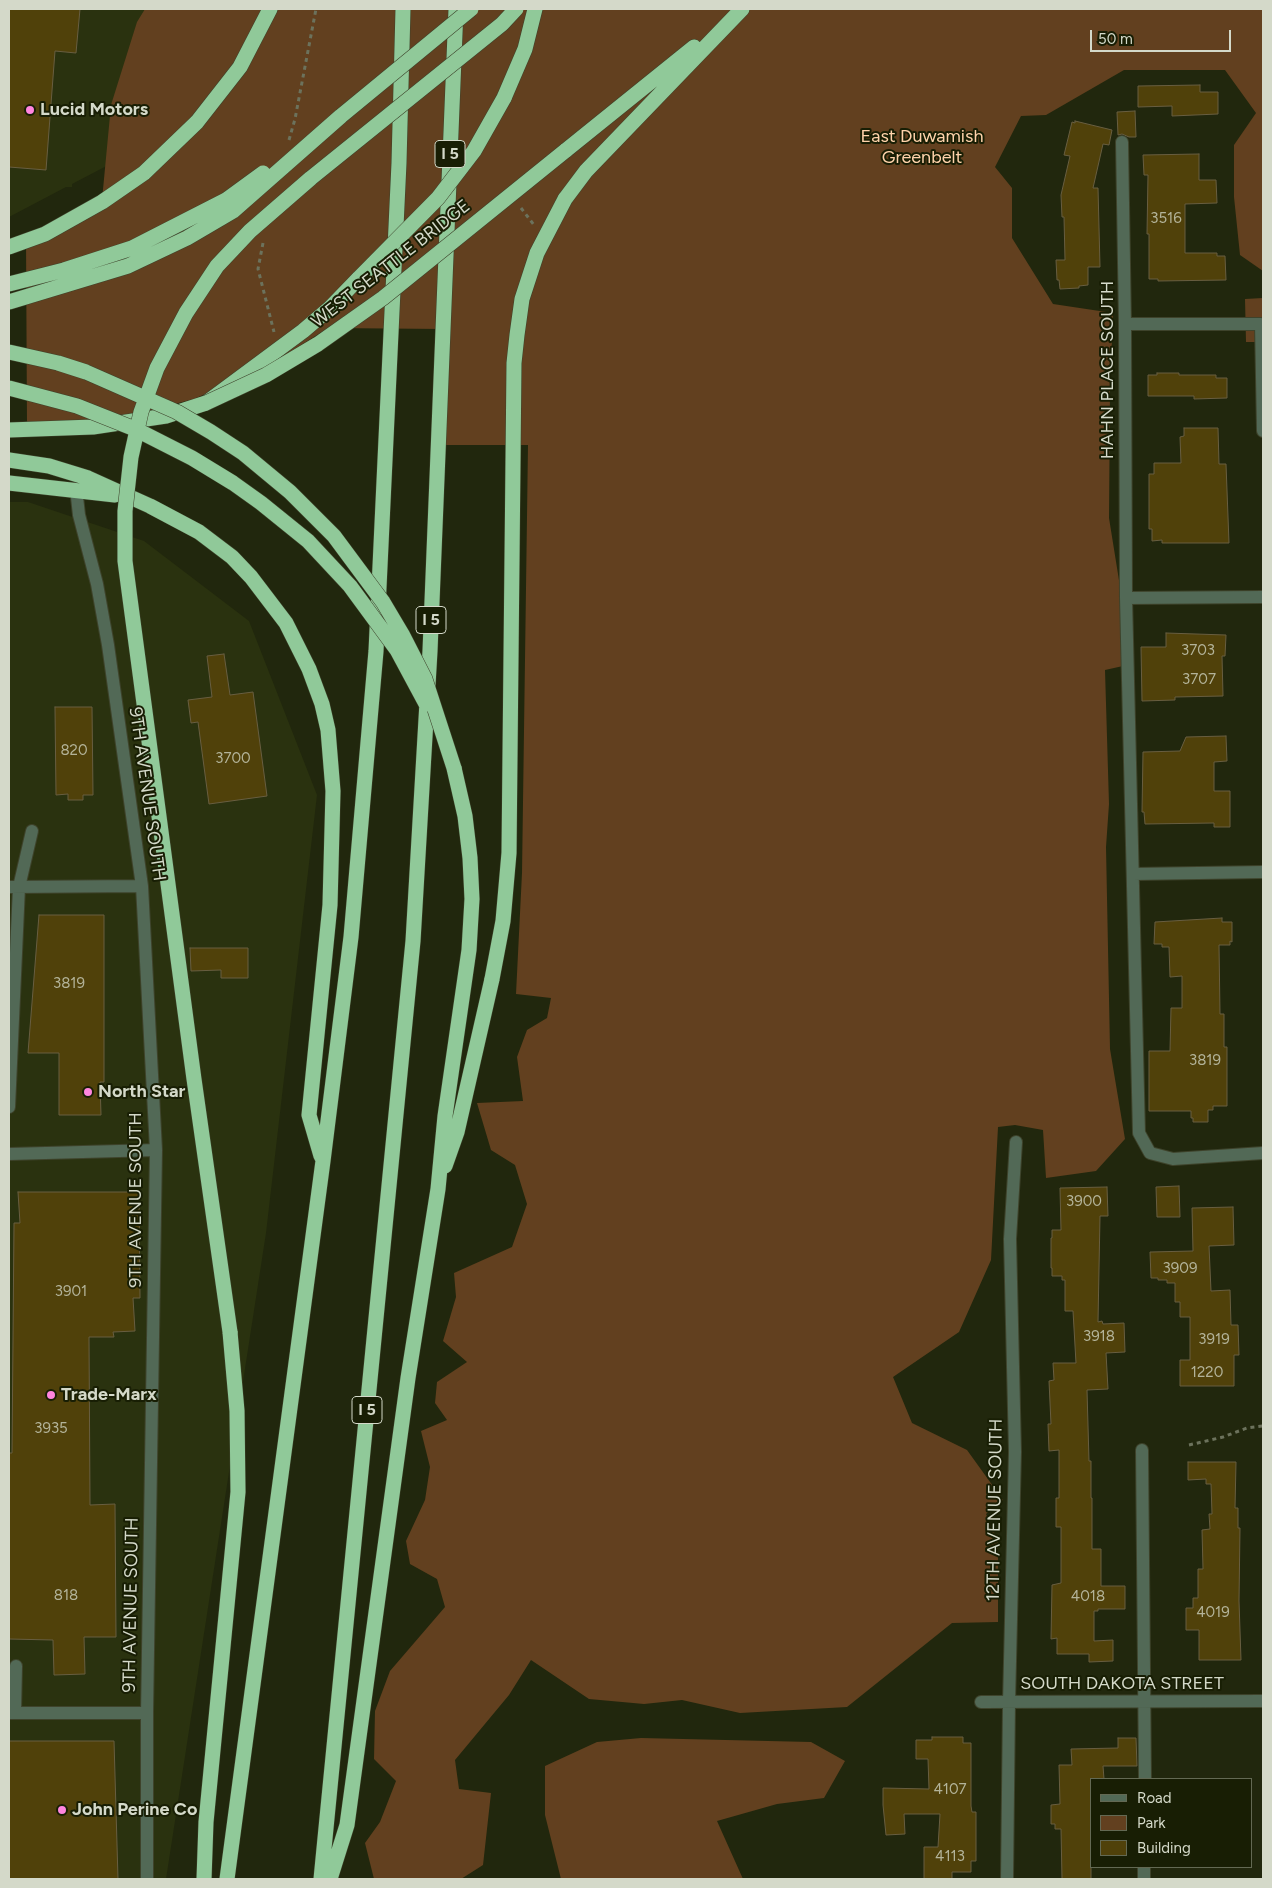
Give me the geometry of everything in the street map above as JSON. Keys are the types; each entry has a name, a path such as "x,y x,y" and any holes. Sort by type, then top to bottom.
{"highway":[{"path":"9,247 45,234 102,202 144,173 198,122 210,107 240,67 270,9"},
{"path":"227,1879 351,937 376,651 398,173 402,9"},
{"name":"I 5","path":"321,1879 413,941 430,651 456,9"},
{"path":"9,302 128,266 187,238 233,211 341,116 471,9"},
{"path":"204,1879 207,1813 238,1492 237,1412 230,1332 190,1050 125,562 124,511 131,457 141,412 158,368 186,313 217,266 250,232 311,178 502,24 516,9"},
{"path":"206,403 303,331 330,308 438,198 474,151 504,98 525,49 535,9"},
{"path":"438,1189 457,1132 492,979 503,921 509,853 514,363 522,299 533,266 554,218 565,199 586,171 742,9"},
{"name":"WEST SEATTLE BRIDGE","path":"9,430 93,427 166,416 206,403 266,375 318,344 382,298 742,9"},
{"path":"9,284 64,270 132,248 226,200 341,116"},
{"path":"9,352 86,372 178,412 243,453 290,492 334,536 382,602 426,679 454,768 465,816 470,858 471,916 466,974 445,1116 438,1189 408,1378 347,1825 330,1879"},
{"path":"9,388 66,403 135,429 174,448 219,474 278,515 327,560 362,600 384,631 397,650 428,708 454,768"},
{"path":"9,426 44,428"},
{"path":"9,460 62,469 88,478 169,515 199,532 232,557 251,577 279,613 298,645 309,669 327,723 332,776 332,863 309,1114 323,1161"},
{"path":"9,484 134,498"}],"street":[{"name":"HAHN PLACE SOUTH","path":"1122,142 1126,598 1139,1133 1150,1154 1174,1158 1263,1153"},
{"path":"1125,324 1261,324 1263,431"},
{"name":"9TH AVENUE SOUTH","path":"77,497 79,515 97,584 108,645 142,886 156,1150 147,1712 147,1879"},
{"path":"1126,598 1263,597"},
{"path":"9,1108 14,887 32,831"},
{"path":"1133,874 1263,872"},
{"path":"14,887 142,886"},
{"name":"12TH AVENUE SOUTH","path":"1007,1879 1015,1452 1010,1239 1016,1142"},
{"path":"9,1154 156,1150"},
{"path":"1142,1450 1145,1778"},
{"path":"16,1666 12,1713 147,1712"},
{"name":"SOUTH DAKOTA STREET","path":"981,1702 1263,1701"}],"path":[{"path":"1189,1445 1223,1437 1247,1428 1263,1426"}],"shaded area":[{"path":"9,9 236,9 139,149 72,184 72,187 66,187 9,217"},
{"path":"9,502 28,502 144,541 249,621 317,795 266,1233 166,1879 9,1879"}],"green space":[{"name":"East Duwamish Greenbelt","path":"145,9 1263,9 1263,271 1240,255 1234,197 1234,145 1256,113 1225,70 1124,70 1046,115 1021,116 995,167 1012,188 1012,238 1053,304 1113,313 1109,518 1122,599 1123,666 1105,670 1109,804 1106,847 1110,1049 1125,1139 1096,1171 1046,1178 1043,1130 1015,1125 998,1127 991,1260 959,1332 893,1377 912,1423 967,1450 1003,1500 986,1514 998,1541 998,1622 952,1623 847,1707 740,1713 682,1700 644,1704 589,1699 531,1660 509,1695 455,1760 459,1789 491,1793 483,1865 461,1879 374,1879 365,1843 380,1822 396,1781 374,1759 375,1711 390,1671 445,1607 437,1579 410,1564 406,1541 425,1500 430,1467 421,1431 447,1420 435,1403 437,1382 467,1362 443,1341 456,1297 454,1273 512,1247 527,1204 515,1165 491,1150 477,1103 523,1101 517,1057 527,1030 547,1018 551,998 516,994 522,873 528,445 439,445 444,329 328,328 268,366 194,399 109,421 27,426 26,238 102,200 111,105 137,22"},
{"path":"1263,298 1263,342 1246,342 1245,299"},
{"path":"641,1738 811,1742 845,1761 824,1798 777,1804 717,1821 743,1879 561,1879 545,1815 545,1766 597,1742"}],"building":[{"name":"Lucid Motors","path":"9,9 80,9 76,53 55,51 46,170 9,167"},
{"path":"1200,85 1200,92 1218,92 1218,114 1172,116 1172,106 1138,107 1138,86"},
{"path":"1135,111 1136,137 1118,135 1117,112"},
{"path":"1075,121 1112,130 1109,145 1103,144 1093,188 1098,188 1100,267 1088,267 1088,285 1079,286 1079,288 1060,289 1059,280 1057,280 1056,260 1065,260 1064,217 1062,217 1061,195 1070,156 1064,155 1072,122 1075,123"},
{"path":"1199,154 1199,180 1216,180 1217,203 1185,204 1185,253 1217,253 1217,256 1225,256 1226,280 1158,281 1158,279 1149,279 1149,234 1147,234 1148,175 1144,175 1143,155"},
{"path":"1157,373 1216,375 1216,378 1227,378 1227,398 1194,399 1194,396 1148,396 1148,375 1157,375"},
{"path":"1184,428 1218,428 1219,464 1226,464 1229,543 1162,543 1162,540 1152,541 1152,529 1149,529 1149,474 1154,474 1154,463 1181,463 1180,437 1184,436"},
{"path":"1166,633 1226,635 1225,656 1222,656 1223,696 1175,697 1175,700 1142,701 1141,647 1166,647"},
{"path":"224,654 230,695 253,692 267,796 209,804 198,722 191,723 188,700 212,697 207,656"},
{"path":"55,707 92,707 93,795 83,795 83,800 68,800 68,794 56,795"},
{"path":"1226,736 1227,761 1214,762 1214,791 1230,791 1230,827 1214,827 1214,823 1145,824 1144,812 1142,812 1143,752 1180,751 1186,737"},
{"path":"39,915 104,915 104,1082 100,1082 101,1115 59,1115 59,1053 28,1053"},
{"path":"1222,918 1222,922 1232,922 1232,942 1230,941 1230,945 1219,945 1220,1014 1224,1014 1224,1047 1227,1047 1227,1106 1213,1106 1213,1110 1208,1110 1208,1122 1193,1122 1191,1111 1149,1111 1149,1051 1170,1051 1171,1008 1182,1008 1182,976 1170,977 1169,947 1162,947 1162,944 1154,944 1155,922"},
{"path":"190,948 248,948 248,978 221,978 221,970 191,971"},
{"path":"1179,1186 1180,1217 1157,1217 1156,1187"},
{"path":"1107,1187 1108,1216 1100,1216 1098,1322 1102,1321 1103,1324 1124,1323 1125,1352 1106,1353 1108,1389 1087,1390 1089,1461 1091,1461 1092,1549 1101,1549 1101,1586 1125,1586 1125,1609 1098,1609 1098,1611 1094,1611 1094,1641 1113,1640 1113,1661 1089,1662 1089,1654 1057,1654 1057,1638 1051,1639 1052,1585 1061,1583 1061,1527 1056,1527 1056,1498 1059,1498 1059,1450 1049,1451 1048,1424 1051,1424 1049,1381 1054,1380 1053,1363 1076,1363 1073,1311 1065,1311 1065,1280 1062,1280 1062,1276 1052,1276 1051,1238 1052,1230 1061,1230 1060,1188"},
{"name":"Trade-Marx","path":"18,1192 139,1192 140,1298 133,1298 135,1331 113,1332 114,1337 89,1337 90,1505 115,1504 116,1637 84,1637 85,1674 54,1675 53,1640 9,1639 9,1453 12,1453 14,1223 20,1223"},
{"path":"1233,1207 1234,1245 1209,1246 1211,1291 1230,1290 1231,1325 1238,1325 1239,1355 1234,1355 1234,1386 1180,1386 1180,1360 1190,1360 1190,1317 1180,1317 1180,1302 1175,1302 1175,1283 1167,1283 1167,1280 1151,1278 1150,1252 1193,1251 1192,1208"},
{"path":"1188,1462 1236,1462 1235,1508 1238,1508 1238,1528 1240,1528 1239,1601 1241,1660 1199,1660 1199,1630 1186,1630 1186,1608 1193,1608 1193,1598 1198,1598 1198,1569 1203,1569 1202,1530 1210,1529 1209,1514 1212,1514 1211,1484 1206,1484 1206,1479 1188,1480"},
{"path":"932,1737 963,1737 963,1743 971,1743 971,1806 972,1812 976,1812 976,1861 971,1861 971,1872 952,1872 952,1879 924,1879 924,1847 938,1847 940,1814 904,1814 905,1834 886,1835 883,1788 929,1789 928,1759 916,1759 916,1740 932,1740"},
{"path":"1118,1738 1136,1738 1137,1766 1103,1766 1104,1778 1090,1778 1091,1879 1062,1879 1061,1829 1055,1829 1055,1824 1051,1824 1051,1805 1060,1804 1059,1765 1072,1765 1071,1749 1118,1748"},
{"name":"John Perine Co","path":"9,1741 114,1741 118,1879 9,1879"}],"place":[{"name":"Lucid Motors","path":"30,110"},
{"name":"North Star","path":"88,1092"},
{"name":"Trade-Marx","path":"51,1395"},
{"name":"John Perine Co","path":"62,1810"}]}
